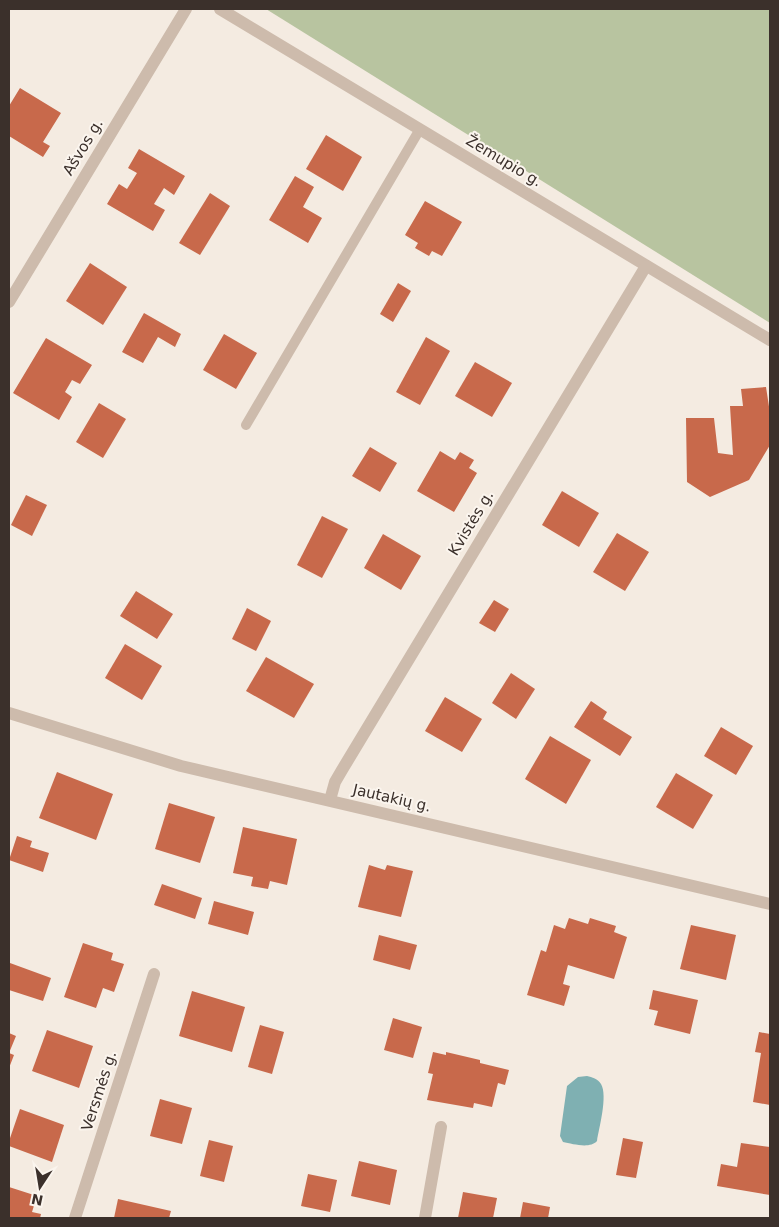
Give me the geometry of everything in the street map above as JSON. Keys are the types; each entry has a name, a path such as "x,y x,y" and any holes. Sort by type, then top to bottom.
{"street":[{"name":"Ašvos g.","path":"9,302 186,9"},
{"name":"Žemupio g.","path":"220,9 770,340"},
{"name":"Kvistės g.","path":"330,800 335,782 342,770 646,266"},
{"name":"Jautakių g.","path":"9,713 181,766 770,904"},
{"name":"Versmės g.","path":"75,1218 154,974"},
{"path":"425,1218 441,1127"}],"lane":[{"path":"246,425 420,129"}],"green space":[{"path":"266,9 770,9 770,323"}],"water":[{"path":"587,1076 598,1081 603,1089 604,1096 597,1141 590,1145 576,1145 563,1142 560,1136 567,1086 578,1077"}],"building":[{"path":"20,88 61,113 43,142 50,146 43,157 9,136 9,106"},
{"path":"326,135 362,157 343,191 306,169"},
{"path":"139,149 185,176 174,195 164,188 154,204 165,210 153,231 107,204 119,184 127,189 137,173 128,168"},
{"path":"295,176 314,187 303,207 322,218 308,243 269,220"},
{"path":"210,193 230,206 200,255 179,243"},
{"path":"425,201 462,222 442,256 432,251 429,256 415,248 418,243 405,235"},
{"path":"90,263 127,287 103,325 66,301"},
{"path":"398,283 411,291 393,322 380,314"},
{"path":"144,313 181,334 175,347 158,337 143,363 122,352"},
{"path":"224,334 257,353 236,389 203,370"},
{"path":"426,337 450,351 420,405 396,392"},
{"path":"46,338 92,365 80,384 72,380 65,392 72,397 59,420 13,393"},
{"path":"475,362 512,383 492,417 455,396"},
{"path":"766,387 770,413 770,445 749,480 710,497 687,482 686,418 714,418 718,453 733,455 730,406 743,406 741,389"},
{"path":"99,403 126,419 103,458 76,442"},
{"path":"370,447 397,463 380,492 352,476"},
{"path":"440,451 455,460 460,452 474,460 469,468 477,473 454,512 417,491"},
{"path":"562,491 599,513 579,547 542,525"},
{"path":"26,495 47,505 32,536 11,525"},
{"path":"322,516 348,529 322,578 297,565"},
{"path":"617,533 649,552 625,591 593,572"},
{"path":"383,534 421,556 401,590 364,568"},
{"path":"136,591 173,614 157,639 120,616"},
{"path":"494,600 509,609 495,632 479,623"},
{"path":"247,608 271,621 256,651 232,639"},
{"path":"125,644 162,666 142,700 105,678"},
{"path":"266,657 314,684 294,718 246,691"},
{"path":"511,673 535,689 516,719 492,703"},
{"path":"445,697 482,719 462,752 425,731"},
{"path":"591,701 607,712 603,719 632,737 620,756 574,727"},
{"path":"721,727 753,746 736,775 704,756"},
{"path":"550,736 591,760 566,804 525,779"},
{"path":"57,772 113,794 96,840 39,818"},
{"path":"676,773 713,795 693,829 656,807"},
{"path":"169,803 215,817 200,863 155,849"},
{"path":"243,827 297,839 287,885 270,881 268,889 251,886 253,877 233,873"},
{"path":"17,836 32,841 30,847 49,853 43,872 9,860"},
{"path":"369,865 385,870 387,865 413,871 401,917 358,907"},
{"path":"162,884 202,898 195,919 154,905"},
{"path":"214,901 254,912 248,935 208,924"},
{"path":"569,918 588,924 590,918 616,926 614,932 627,937 614,979 568,965 563,984 570,986 564,1006 527,995 541,950 546,952 554,925 565,929"},
{"path":"691,925 736,935 726,980 680,969"},
{"path":"379,935 417,945 410,970 373,960"},
{"path":"83,943 113,953 111,960 124,964 114,992 103,988 96,1008 64,997"},
{"path":"10,963 51,978 43,1001 9,990"},
{"path":"653,990 698,1000 690,1034 654,1025 658,1011 649,1009"},
{"path":"192,991 245,1007 232,1052 179,1036"},
{"path":"393,1018 422,1027 413,1058 384,1050"},
{"path":"260,1025 284,1032 272,1074 248,1067"},
{"path":"47,1030 93,1046 79,1088 32,1071"},
{"path":"759,1032 770,1034 770,1105 753,1102 761,1053 755,1052"},
{"path":"9,1033 16,1036 9,1053"},
{"path":"433,1052 446,1055 446,1052 480,1060 480,1063 509,1070 505,1085 498,1083 492,1107 474,1103 473,1108 427,1100 433,1074 428,1073"},
{"path":"9,1053 14,1055 9,1068"},
{"path":"160,1099 192,1108 182,1144 150,1136"},
{"path":"20,1109 64,1125 52,1162 9,1146"},
{"path":"623,1138 643,1142 636,1178 616,1175"},
{"path":"209,1140 233,1146 224,1182 200,1176"},
{"path":"741,1143 770,1147 770,1195 717,1186 721,1164 737,1167"},
{"path":"359,1161 397,1170 390,1205 351,1196"},
{"path":"308,1174 337,1180 330,1212 301,1206"},
{"path":"9,1187 37,1196 32,1212 41,1214 40,1218 9,1218"},
{"path":"463,1192 497,1198 493,1218 458,1218"},
{"path":"118,1199 171,1211 169,1218 114,1218"},
{"path":"523,1202 550,1207 548,1218 520,1218"}]}
